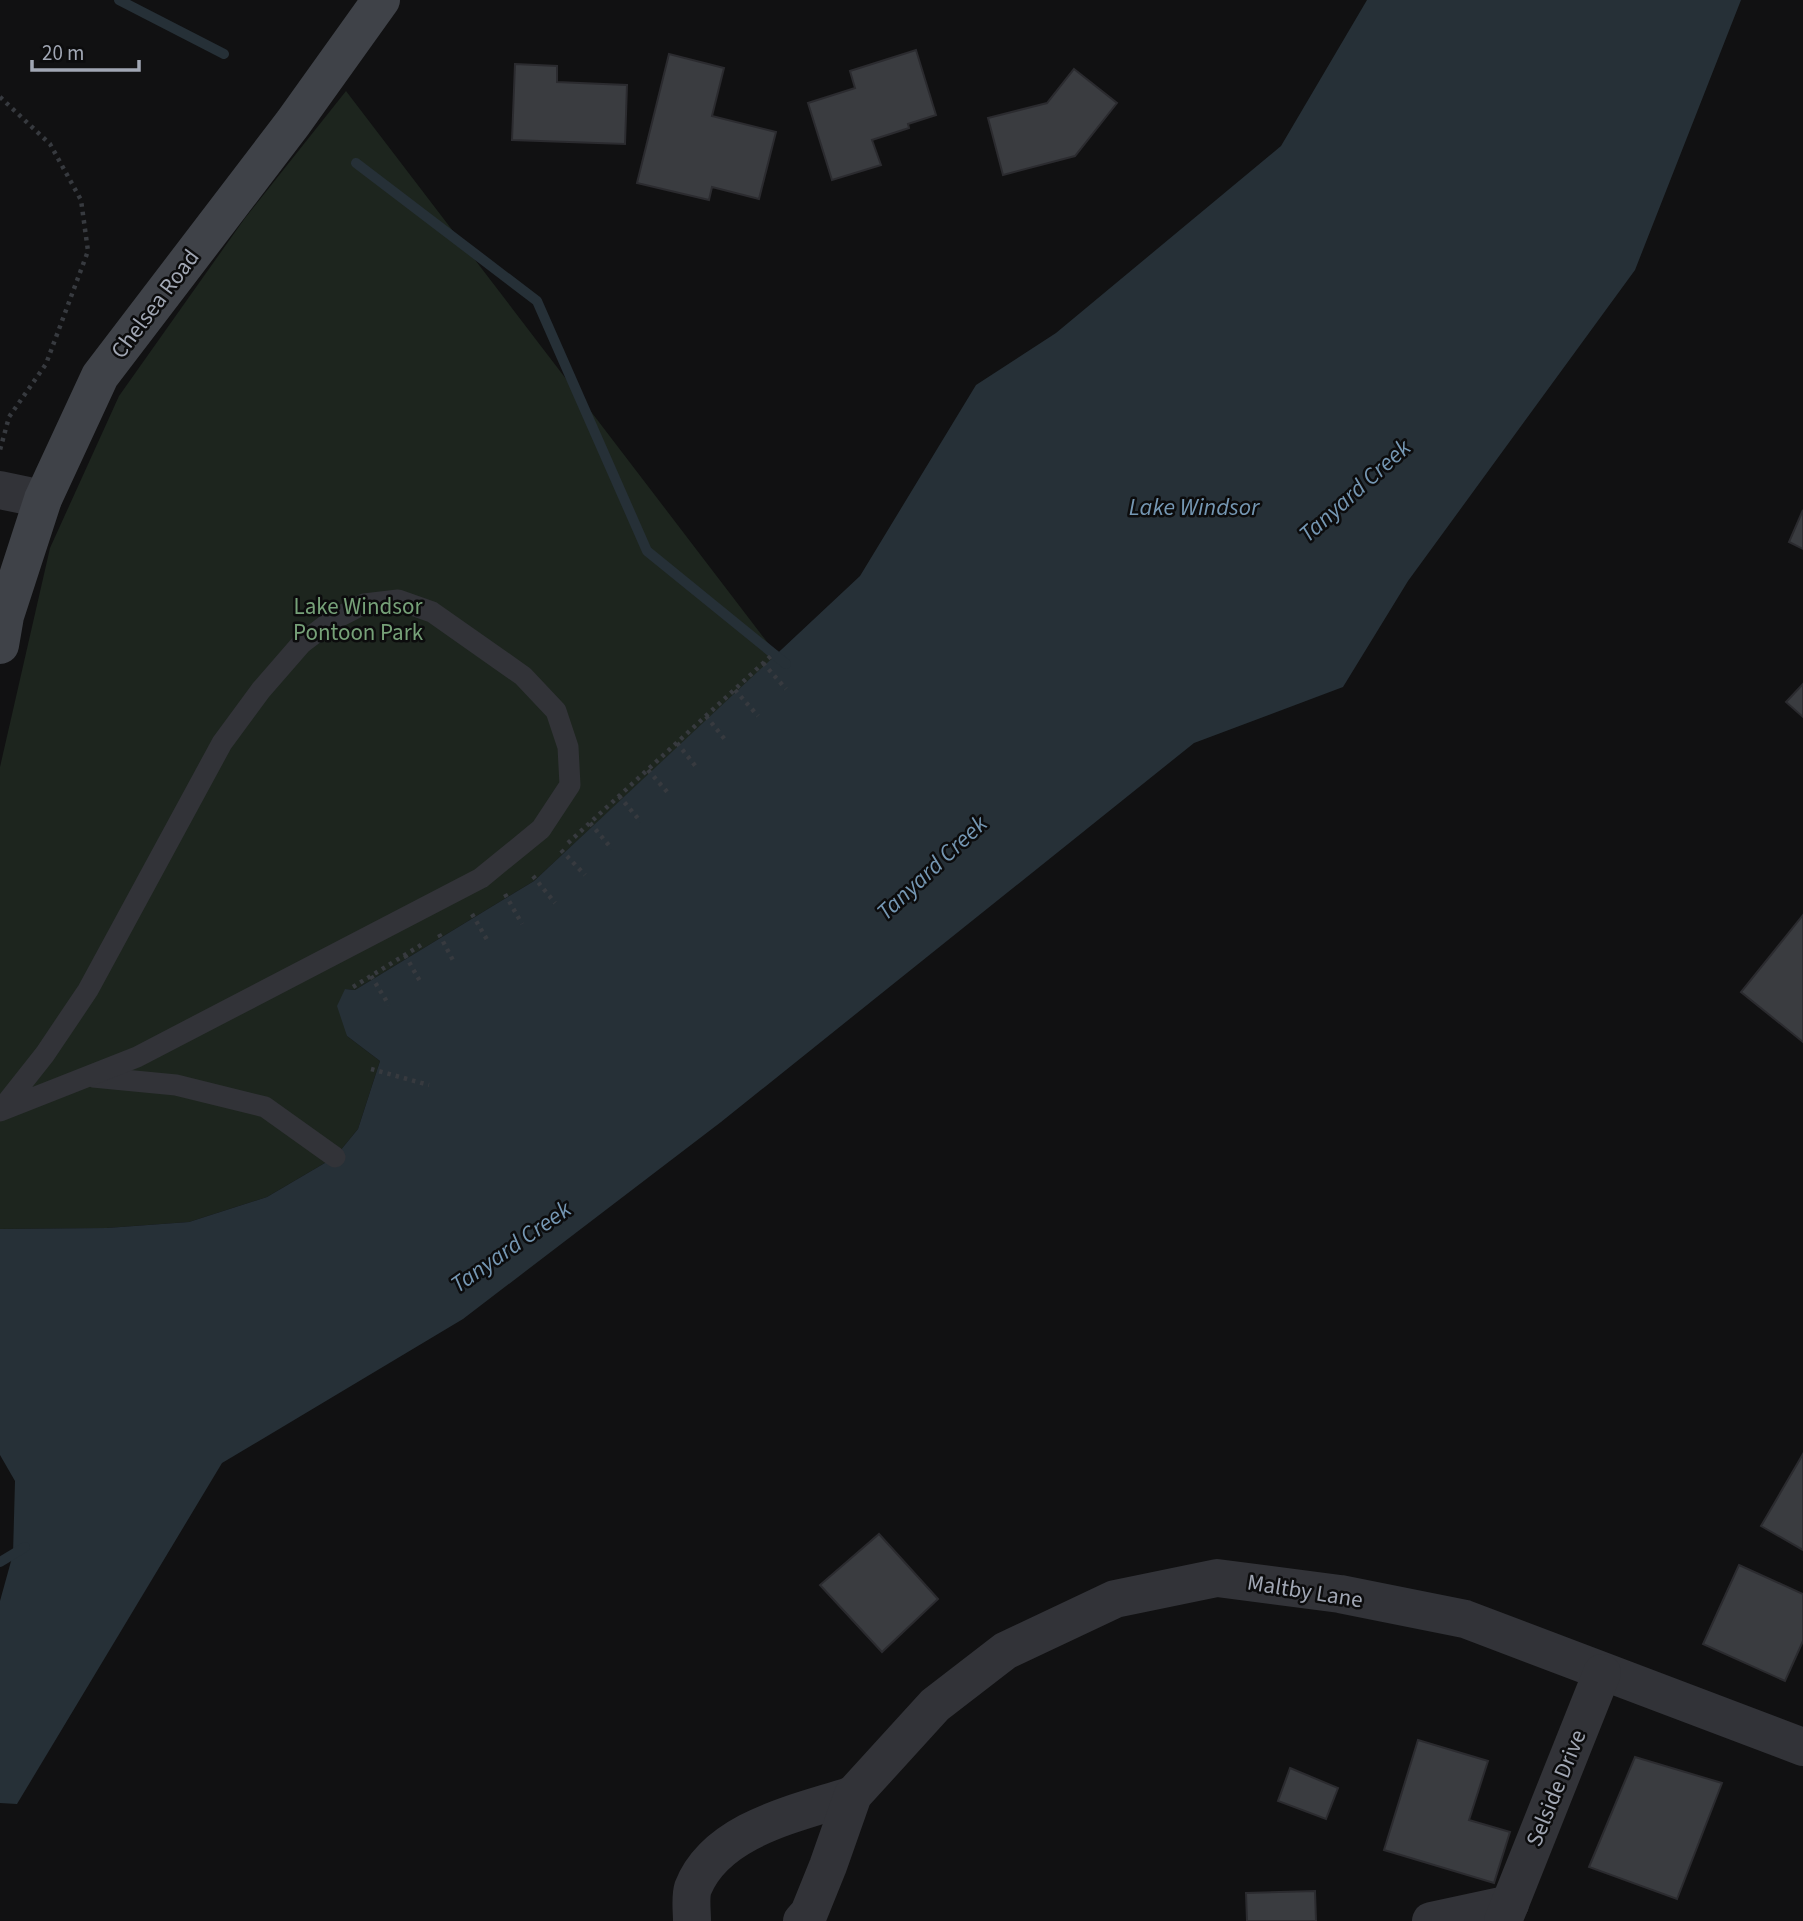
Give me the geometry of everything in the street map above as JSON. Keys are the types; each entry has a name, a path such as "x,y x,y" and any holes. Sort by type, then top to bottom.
{"street":[{"name":"Chelsea Road","path":"2,625 43,499 100,376 285,134 381,0"},
{"path":"0,490 43,499"},
{"name":"Maltby Lane","path":"802,1921 809,1913 853,1795 935,1705 1006,1651 1115,1599 1217,1577 1340,1594 1465,1619 1803,1747"},
{"name":"Selside Drive","path":"1507,1912 1602,1673"},
{"name":"Maltby Lane","path":"692,1921 693,1889 717,1852 764,1825 853,1795"},
{"path":"1431,1921 1507,1912"}],"lane":[{"path":"398,600 432,612 523,676 556,711 568,747 570,785 541,829 481,878 137,1057 0,1111 45,1054 88,990 222,743 261,690 301,644 331,621 364,604 398,600"},
{"path":"88,1077 176,1085 265,1107 335,1157"}],"path":[{"path":"0,97 50,144 81,201 88,251 46,364 9,417 0,450"},
{"path":"764,663 786,689"},
{"path":"735,690 758,716"},
{"path":"706,716 727,742"},
{"path":"677,743 697,768"},
{"path":"648,770 668,794"},
{"path":"619,796 640,822"},
{"path":"590,823 612,849"},
{"path":"561,850 585,875"},
{"path":"533,876 555,903"},
{"path":"505,893 522,924"},
{"path":"472,914 489,943"},
{"path":"439,934 456,964"},
{"path":"405,955 421,983"},
{"path":"371,976 389,1005"},
{"path":"371,1069 429,1085"}],"green space":[{"name":"Lake Windsor Pontoon Park","path":"346,91 777,655 534,881 355,990 345,989 347,1036 380,1061 358,1129 335,1157 267,1197 189,1222 107,1228 0,1229 0,767 50,548 119,396 245,218"}],"water":[{"name":"Lake Windsor","path":"1367,0 1741,0 1635,270 1408,581 1343,687 1194,743 721,1122 463,1319 222,1463 17,1804 0,1803 0,1601 13,1554 15,1481 0,1455 0,1229 107,1228 189,1222 267,1197 335,1157 358,1129 380,1061 347,1036 337,1006 345,989 355,990 534,881 860,576 976,385 1056,333 1281,146"}],"building":[{"path":"916,50 936,115 908,124 909,128 872,140 881,165 832,180 808,103 855,88 850,71"},
{"path":"669,54 724,68 712,116 776,132 759,199 712,187 709,200 637,183"},
{"path":"515,64 557,66 557,82 627,85 625,144 512,140"},
{"path":"1074,69 1117,103 1075,156 1003,175 988,118 1047,103"},
{"path":"1803,510 1803,549 1789,542"},
{"path":"1803,684 1803,717 1786,702"},
{"path":"1803,915 1803,1042 1741,992"},
{"path":"1803,1454 1803,1550 1761,1526"},
{"path":"879,1534 938,1599 882,1652 820,1585"},
{"path":"1739,1565 1803,1594 1803,1641 1785,1681 1703,1644"},
{"path":"1418,1740 1488,1761 1469,1820 1510,1832 1494,1883 1384,1850"},
{"path":"1635,1757 1722,1783 1677,1899 1589,1867"},
{"path":"1290,1768 1338,1788 1326,1819 1278,1801"},
{"path":"1315,1891 1316,1921 1247,1921 1246,1893"}],"waterway":[{"path":"119,0 224,54"},
{"path":"356,163 537,301 647,551 786,664"},
{"name":"Tanyard Creek","path":"0,1562 25,1547"}]}
